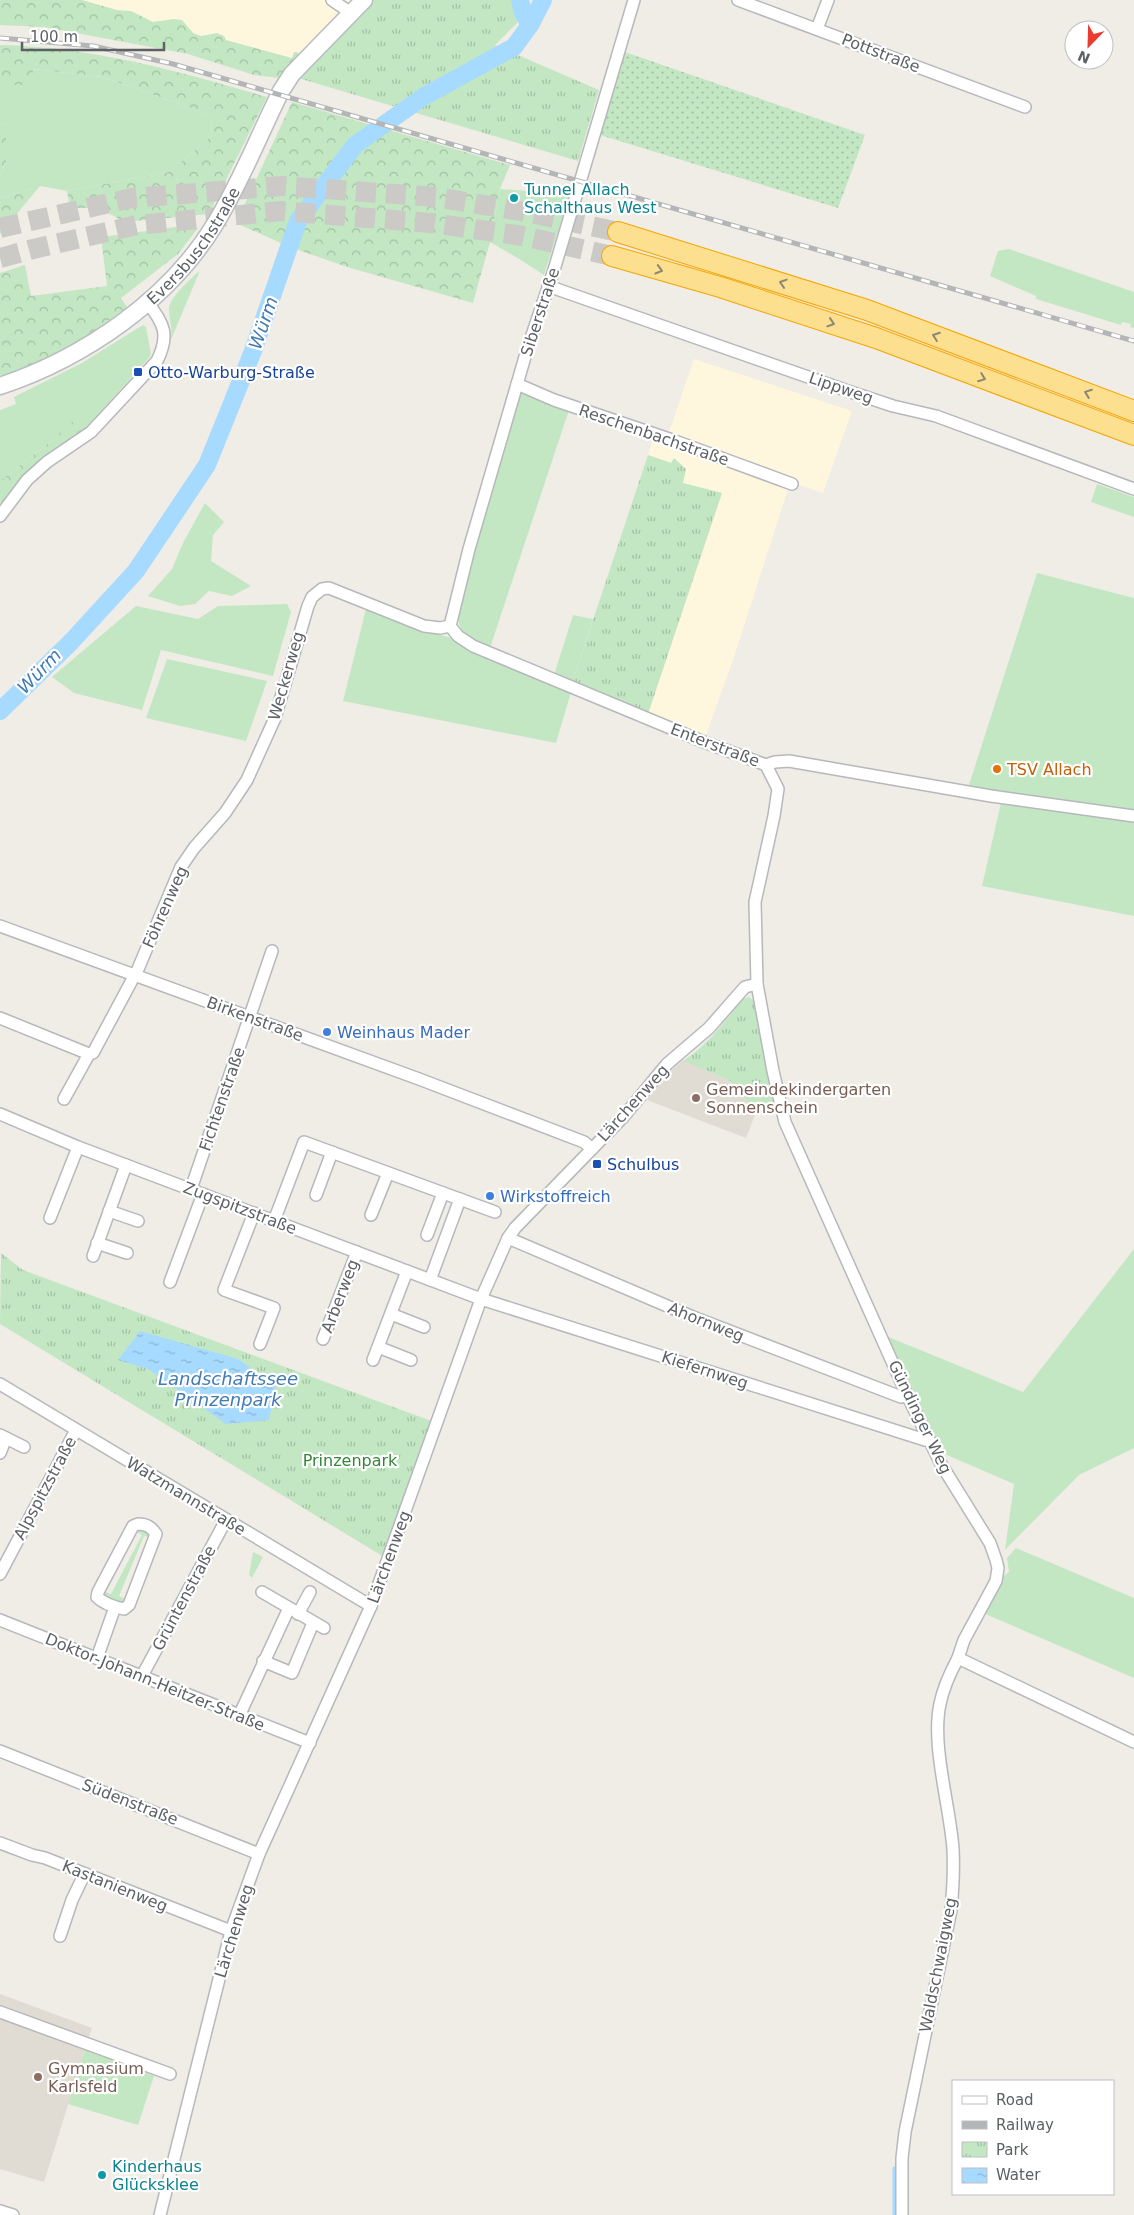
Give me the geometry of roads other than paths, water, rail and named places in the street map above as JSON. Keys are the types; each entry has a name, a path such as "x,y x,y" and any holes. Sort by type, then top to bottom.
{"highway":[{"path":"618,232 867,310 1134,410"},
{"path":"612,256 720,287 876,338 1134,435"}],"main road":[{"name":"Eversbuschstraße","path":"147,302 187,264 216,224 281,91 292,74 364,0"},
{"path":"0,386 46,367 80,349 114,327 147,302"}],"street":[{"path":"332,0 351,12"},
{"name":"Siberstraße","path":"450,626 469,549 517,384 572,210 634,0"},
{"name":"Pottstraße","path":"738,0 1025,107"},
{"path":"817,29 828,0"},
{"name":"Lippweg","path":"548,286 892,406 936,416 1134,489"},
{"name":"Eversbuschstraße","path":"0,516 27,480 47,462 91,432 157,361 163,349 164,329 160,318 147,302"},
{"name":"Reschenbachstraße","path":"517,384 554,400 675,440 792,484"},
{"name":"Weckerweg","path":"254,766 275,718 302,619 312,597 322,588 335,589 424,626 440,628 450,626"},
{"name":"Enterstraße","path":"450,626 458,636 473,646 704,742 766,765 789,761 990,796 1134,816"},
{"name":"Gündinger Weg","path":"766,765 778,789 755,902 757,984 773,1071 785,1122 907,1395 928,1438 990,1543 998,1568 996,1581 964,1640 958,1658"},
{"name":"Föhrenweg","path":"64,1099 89,1054 93,1053 134,977 181,867 194,848 234,801 254,766"},
{"name":"Birkenstraße","path":"0,926 584,1142 592,1149"},
{"name":"Fichtenstraße","path":"191,1189 272,952"},
{"name":"Lärchenweg","path":"160,2215 231,1931 259,1854 371,1606 481,1299 508,1238 515,1228 624,1116 667,1064 709,1028 745,987 757,984"},
{"path":"0,1018 89,1054"},
{"name":"Zugspitzstraße","path":"0,1114 78,1147 481,1299"},
{"path":"274,1221 304,1142 495,1212"},
{"path":"50,1218 78,1147"},
{"path":"316,1195 332,1152"},
{"path":"93,1256 126,1165"},
{"path":"370,1215 388,1173"},
{"path":"427,1235 443,1193"},
{"path":"170,1282 203,1194"},
{"path":"430,1280 460,1199"},
{"path":"109,1211 138,1221"},
{"path":"254,1213 224,1290 274,1308 260,1344"},
{"name":"Ahornweg","path":"508,1238 693,1317 901,1397 907,1395"},
{"path":"98,1243 127,1254"},
{"name":"Arberweg","path":"323,1339 357,1252"},
{"path":"373,1360 407,1271"},
{"name":"Kiefernweg","path":"481,1299 906,1435 925,1440 928,1438"},
{"path":"391,1314 424,1327"},
{"path":"378,1347 411,1360"},
{"name":"Watzmannstraße","path":"0,1384 371,1606"},
{"name":"Alpspitzstraße","path":"0,1574 76,1430"},
{"path":"0,1453 3,1437 24,1447"},
{"name":"Grüntenstraße","path":"142,1676 226,1520"},
{"path":"145,1524 152,1528 156,1534 129,1605 124,1609 115,1607 99,1600 97,1597 98,1592 133,1526 145,1524"},
{"path":"262,1592 324,1628"},
{"path":"239,1716 263,1661 294,1611 310,1592"},
{"path":"97,1658 115,1607"},
{"name":"Doktor-Johann-Heitzer-Straße","path":"0,1620 310,1743"},
{"path":"263,1661 292,1673 313,1622"},
{"path":"958,1658 1134,1742"},
{"name":"Waldschwaigweg","path":"902,2215 902,2158 905,2132 951,1910 953,1848 939,1742 939,1706 947,1679 958,1658"},
{"name":"Südenstraße","path":"0,1751 259,1854"},
{"name":"Kastanienweg","path":"0,1843 46,1858 84,1875 231,1931"},
{"path":"60,1936 70,1905 84,1875"},
{"path":"0,2012 170,2074"},
{"path":"0,2211 13,2215"}],"water":[{"name":"Landschaftssee Prinzenpark","path":"140,1331 238,1359 276,1386 269,1420 226,1424 148,1369 118,1360"}],"waterway":[{"path":"520,0 523,13 530,25"},
{"name":"Würm","path":"0,711 71,642 136,571 207,465 253,351 298,221 355,145 423,97 514,47 530,25 543,0"},
{"path":"894,2168 894,2215"}],"tunnel":[{"path":"0,228 132,198 283,186 436,197 526,212 618,232"},
{"path":"0,258 137,225 281,211 431,223 523,236 612,256"}],"railway":[{"path":"0,38 93,46 173,64 1134,341"}],"place":[{"name":"Tunnel Allach Schalthaus West","path":"514,198"},
{"name":"Otto-Warburg-Straße","path":"138,372"},
{"name":"TSV Allach","path":"997,769"},
{"name":"Weinhaus Mader","path":"327,1032"},
{"name":"Gemeindekindergarten Sonnenschein","path":"696,1098"},
{"name":"Schulbus","path":"597,1164"},
{"name":"Wirkstoffreich","path":"490,1196"},
{"name":"Gymnasium Karlsfeld","path":"38,2077"},
{"name":"Kinderhaus Glücksklee","path":"102,2175"}],"park label":[{"name":"Prinzenpark","path":"350,1460"}]}
